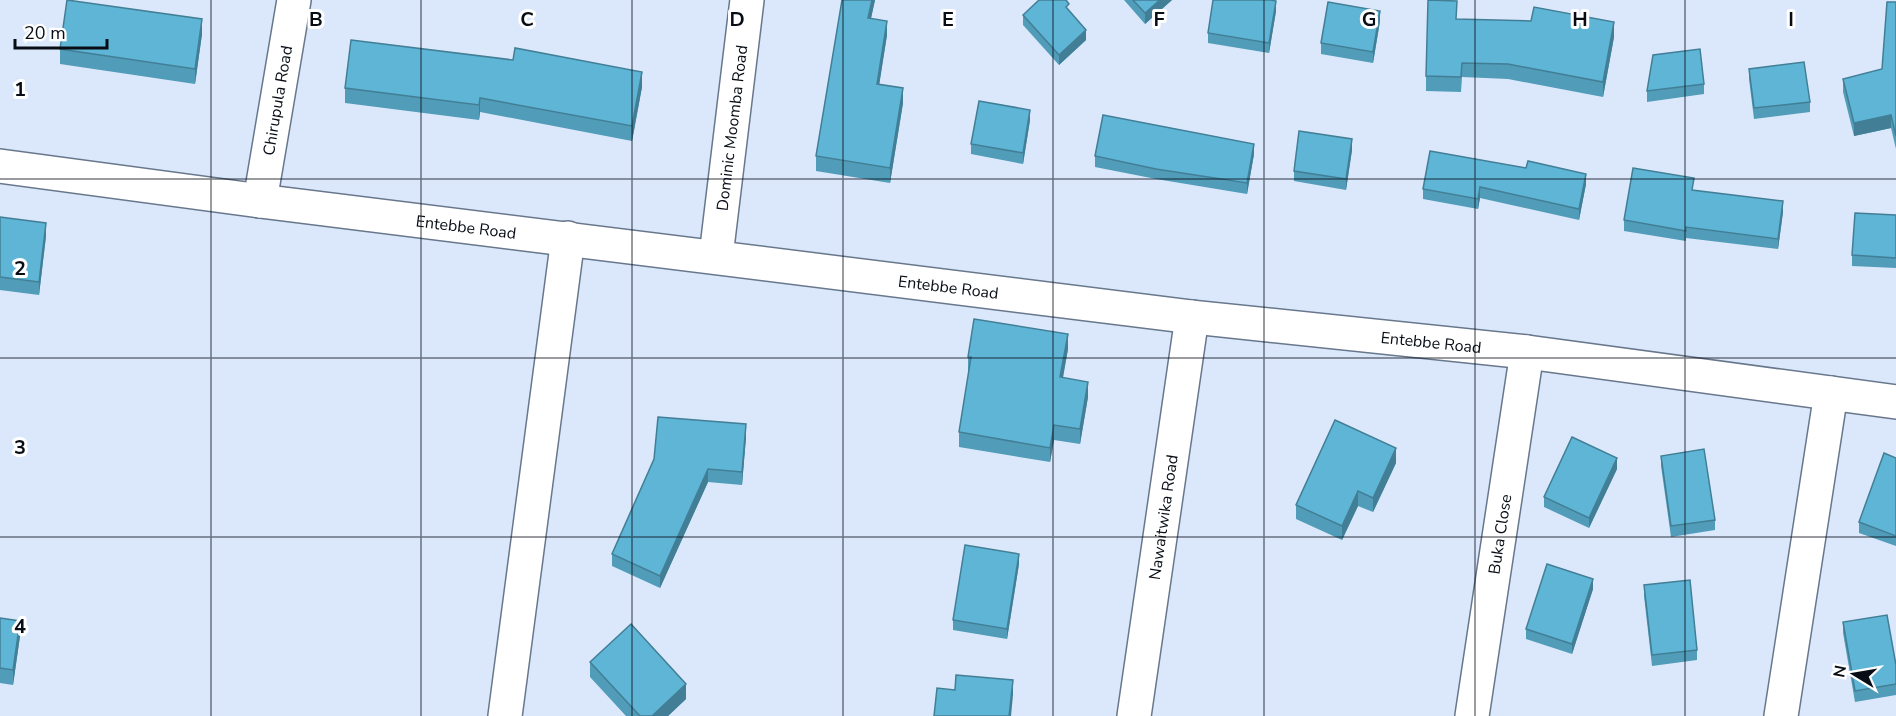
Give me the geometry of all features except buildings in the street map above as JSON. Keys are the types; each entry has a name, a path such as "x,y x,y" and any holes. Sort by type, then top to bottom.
{"street":[{"name":"Chirupula Road","path":"260,201 294,0"},
{"name":"Dominic Moomba Road","path":"716,256 747,0"},
{"name":"Entebbe Road","path":"0,166 260,201 1192,317 1527,352 1896,402"},
{"path":"505,716 568,238"},
{"name":"Nawaitwika Road","path":"1134,716 1192,317"},
{"name":"Buka Close","path":"1473,716 1527,352"},
{"path":"1782,716 1831,393"}]}
